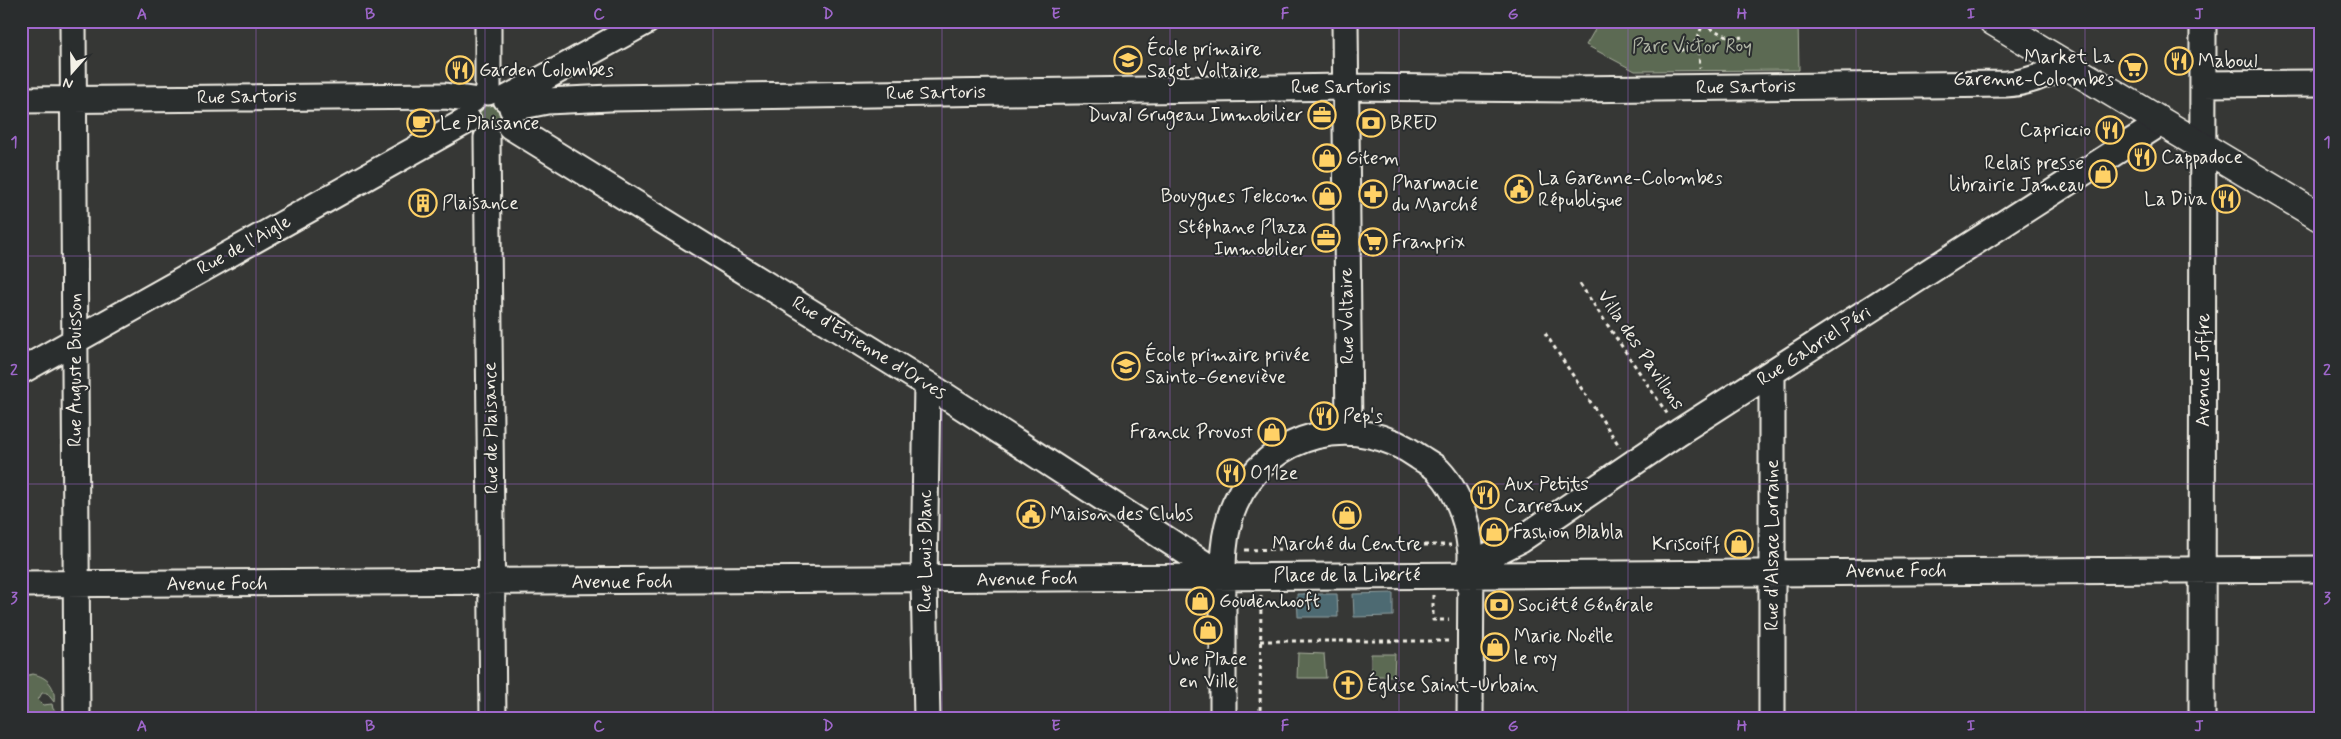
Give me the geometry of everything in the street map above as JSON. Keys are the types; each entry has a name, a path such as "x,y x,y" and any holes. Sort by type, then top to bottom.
{"main road":[{"path":"1993,21 2320,217"}],"street":[{"name":"Rue Auguste Buisson","path":"73,21 77,718"},
{"path":"488,21 493,108"},
{"name":"Rue de l'Aigle","path":"21,371 647,21"},
{"name":"Rue Voltaire","path":"1345,21 1349,431"},
{"name":"Avenue Joffre","path":"2202,718 2201,596 2204,569 2201,146 2203,21"},
{"name":"Rue Sartoris","path":"572,63 581,80 591,90 610,98"},
{"name":"Rue Sartoris","path":"21,100 445,96 493,108 547,101 610,98 1345,87 1701,87 2017,84 2039,78 2068,65"},
{"path":"2203,84 2320,83"},
{"name":"Rue de Plaisance","path":"493,108 501,136 487,138 493,718"},
{"name":"Rue d'Estienne d'Orves","path":"493,108 927,384 1223,576"},
{"name":"Rue Gabriel Péri","path":"1472,574 1484,558 1510,546 1679,432 2162,122"},
{"name":"Rue d'Alsace Lorraine","path":"1772,373 1772,718"},
{"name":"Rue Louis Blanc","path":"927,384 924,581 927,718"},
{"path":"1223,718 1224,546 1234,504 1249,479 1267,460 1298,441 1324,434 1349,431 1374,435 1405,446 1438,470 1457,499 1468,526 1472,574 1470,718"},
{"path":"1154,577 1167,568 1171,554 1167,538"},
{"path":"1510,546 1508,559 1512,567 1524,574"},
{"name":"Avenue Foch","path":"1472,574 2320,569"},
{"name":"Place de la Liberté","path":"1223,576 1472,574"},
{"name":"Avenue Foch","path":"21,584 924,581 1223,576"}],"path":[{"path":"1632,26 1634,21"},
{"path":"1698,21 1734,38 1742,37"},
{"path":"1701,87 1698,40 1702,24"},
{"path":"1680,51 1698,40"},
{"name":"Villa des Pavillons","path":"1580,284 1679,432"},
{"path":"1545,333 1631,464"},
{"path":"1408,545 1460,545"},
{"path":"1238,550 1287,549"},
{"path":"1260,718 1261,596"},
{"path":"1433,597 1433,620 1450,620"},
{"path":"1260,641 1450,641"}],"green space":[{"name":"Parc Victor Roy","path":"1600,21 1798,21 1799,70 1635,71 1586,45"},
{"path":"490,103 495,104 501,110 501,120 495,126 490,127 485,126 479,120 478,115 479,110 485,104"},
{"path":"1298,653 1324,654 1326,678 1297,678"},
{"path":"1371,654 1395,654 1394,676 1371,676"},
{"path":"33,674 47,680 52,687 54,702 47,693 42,693 38,700 43,705 52,704 53,709 58,713 55,716 21,716 21,677"}],"water":[{"path":"1393,593 1393,616 1354,617 1353,594"},
{"path":"1297,594 1337,594 1338,617 1298,617"}],"place":[{"name":"École primaire Sagot Voltaire","path":"1128,60"},
{"name":"Maboul","path":"2179,61"},
{"name":"Market La Garenne-Colombes","path":"2133,68"},
{"name":"Garden Colombes","path":"460,70"},
{"name":"Duval Grugeau Immobilier","path":"1322,115"},
{"name":"Le Plaisance","path":"421,123"},
{"name":"BRED","path":"1371,123"},
{"name":"Capriccio","path":"2110,130"},
{"name":"Cappadoce","path":"2142,157"},
{"name":"Gitem","path":"1327,158"},
{"name":"Relais presse librairie Jameau","path":"2103,174"},
{"name":"La Garenne-Colombes République","path":"1519,189"},
{"name":"Pharmacie du Marché","path":"1373,194"},
{"name":"Bouygues Telecom","path":"1327,196"},
{"name":"La Diva","path":"2226,199"},
{"name":"Plaisance","path":"423,203"},
{"name":"Stéphane Plaza Immobilier","path":"1326,238"},
{"name":"Franprix","path":"1373,242"},
{"name":"École primaire privée Sainte-Geneviève","path":"1126,366"},
{"name":"Pep's","path":"1324,416"},
{"name":"Franck Provost","path":"1272,432"},
{"name":"O11ze","path":"1231,473"},
{"name":"Aux Petits Carreaux","path":"1485,495"},
{"name":"Maison des Clubs","path":"1031,514"},
{"name":"Marché du Centre","path":"1347,515"},
{"name":"Fashion Blabla","path":"1494,532"},
{"name":"Kriscoiff","path":"1739,544"},
{"name":"Goudenhooft","path":"1200,601"},
{"name":"Société Générale","path":"1499,605"},
{"name":"Une Place en Ville","path":"1208,630"},
{"name":"Marie Noëlle le roy","path":"1495,647"},
{"name":"Église Saint-Urbain","path":"1348,685"}]}
